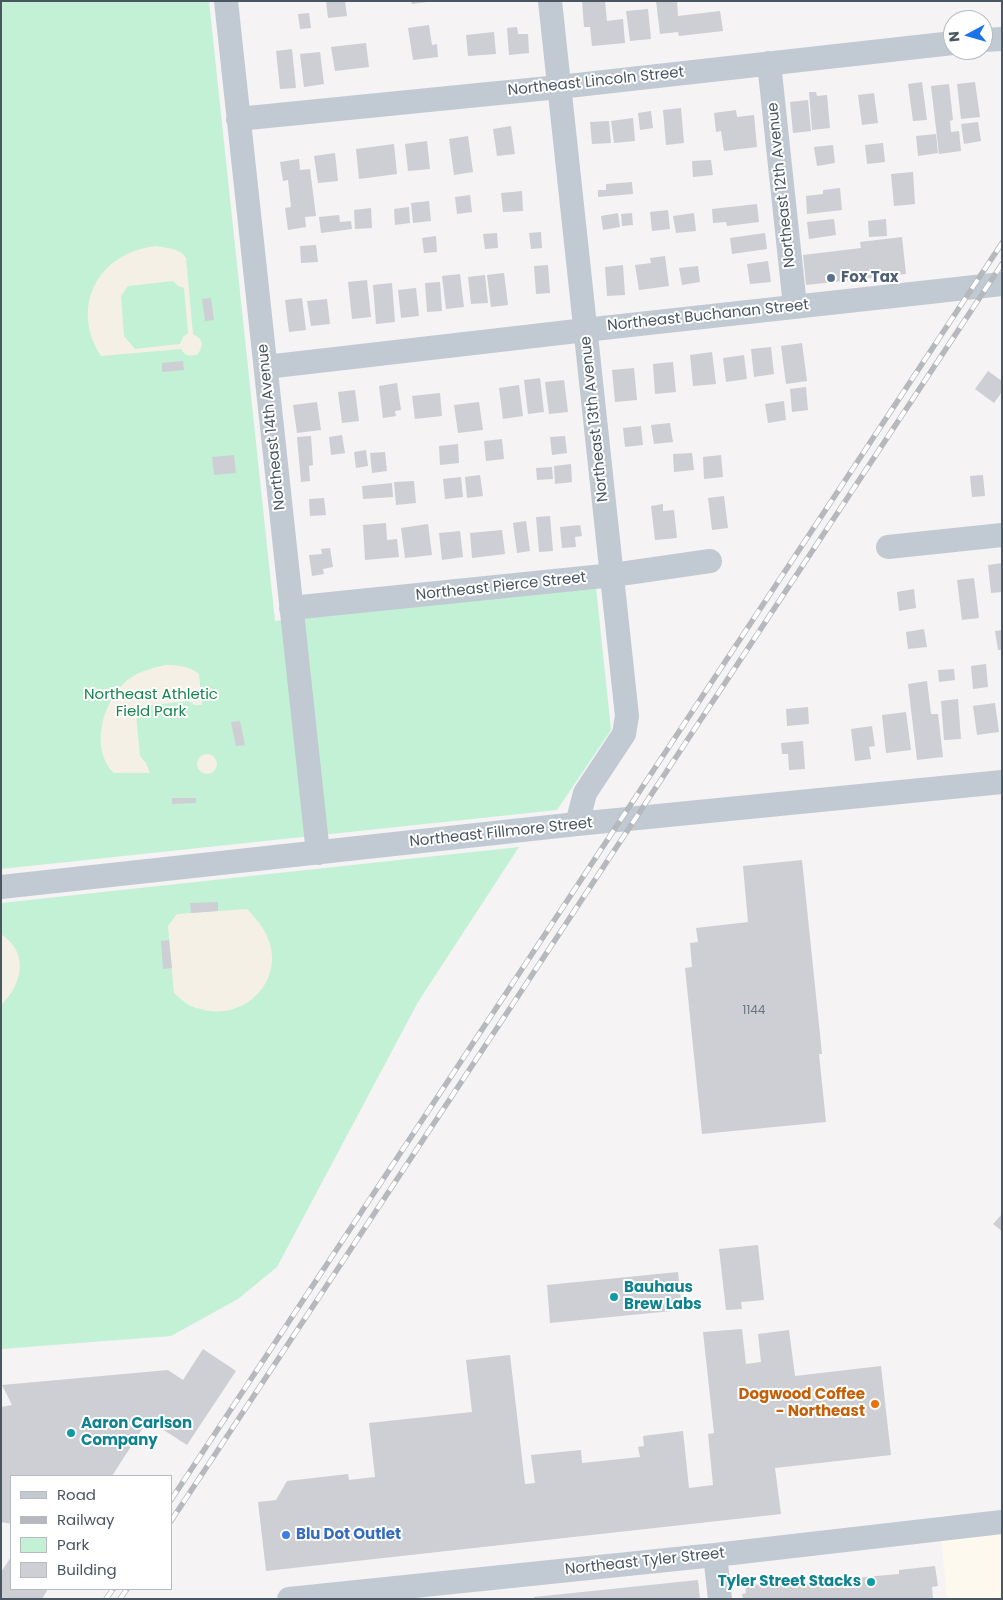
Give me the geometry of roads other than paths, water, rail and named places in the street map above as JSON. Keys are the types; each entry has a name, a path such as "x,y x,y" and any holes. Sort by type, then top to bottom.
{"street":[{"name":"Northeast 14th Avenue","path":"226,1 318,853"},
{"name":"Northeast 13th Avenue","path":"550,1 627,716 624,734 584,793 577,824"},
{"name":"Northeast Lincoln Street","path":"238,119 559,87 943,44"},
{"name":"Northeast 12th Avenue","path":"769,63 795,306"},
{"name":"Northeast Buchanan Street","path":"266,367 1002,284"},
{"path":"888,547 1002,535"},
{"name":"Northeast Pierce Street","path":"291,608 613,575 710,561"},
{"name":"Northeast Fillmore Street","path":"1,887 577,824 1002,782"},
{"name":"Northeast Tyler Street","path":"289,1599 715,1555 1002,1522"},
{"path":"715,1555 720,1599"}],"railway":[{"path":"172,1498 1002,243"},
{"path":"172,1519 1002,264"},
{"path":"106,1599 112,1590"},
{"path":"120,1599 126,1590"}],"place":[{"name":"Fox Tax","path":"831,278"},
{"name":"Bauhaus Brew Labs","path":"614,1297"},
{"name":"Dogwood Coffee - Northeast","path":"875,1404"},
{"name":"Aaron Carlson Company","path":"71,1433"},
{"name":"Blu Dot Outlet","path":"286,1535"},
{"name":"Tyler Street Stacks","path":"871,1582"}],"park label":[{"name":"Northeast Athletic Field Park","path":"151,704"}]}
